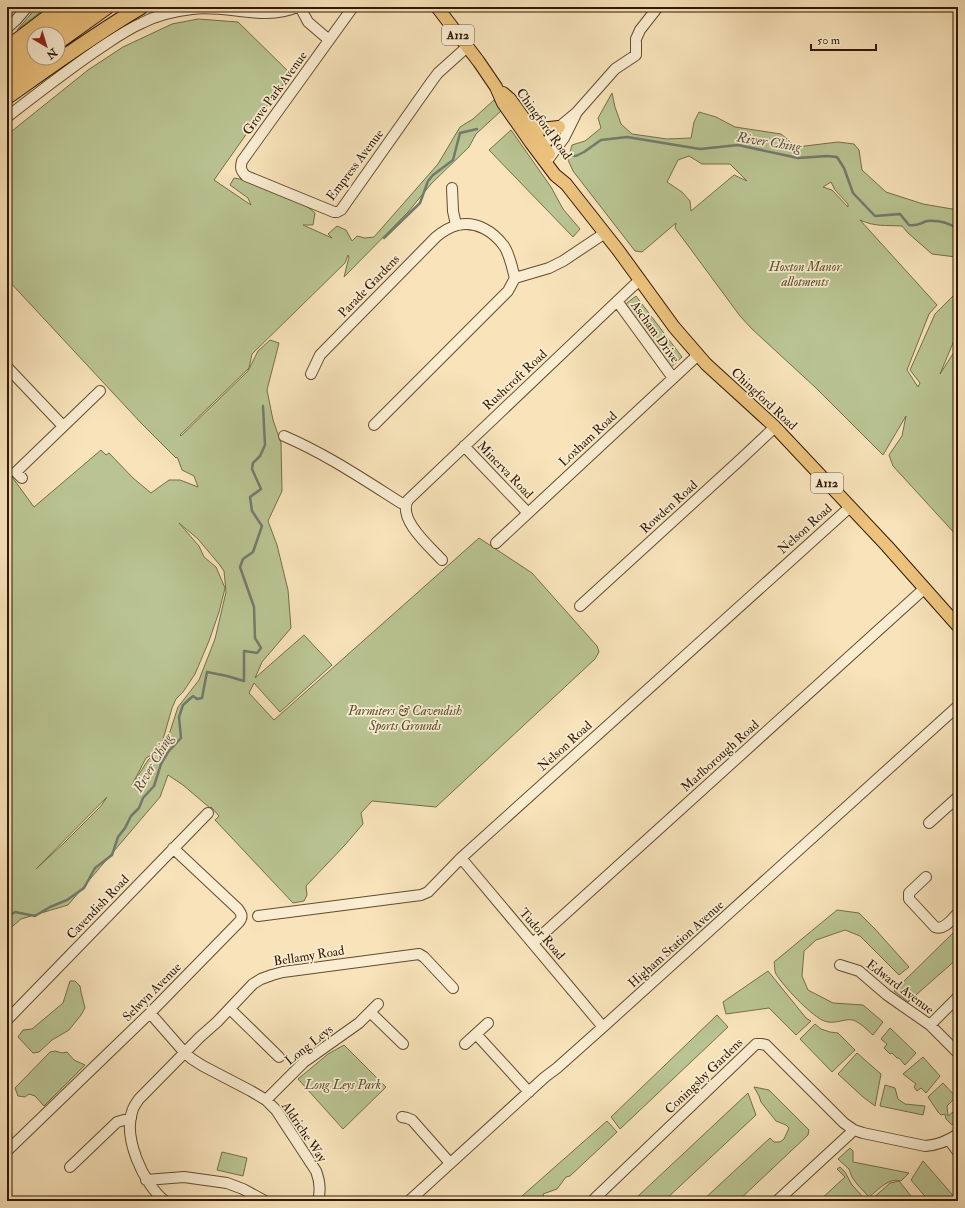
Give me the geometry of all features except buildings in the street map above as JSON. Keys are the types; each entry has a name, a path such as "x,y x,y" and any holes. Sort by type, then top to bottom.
{"highway":[{"path":"7,48 61,7"},
{"path":"58,26 84,7"},
{"path":"66,36 107,7"},
{"path":"7,97 114,23 141,7"},
{"path":"7,66 26,51"},
{"path":"7,84 28,66"}],"main road":[{"name":"Chingford Road","path":"437,7 496,87 503,103 548,159 561,171 564,182 605,233 674,326 698,355 775,427 925,588 958,626"},
{"name":"Chingford Road","path":"496,87 510,99 527,122 541,149"},
{"path":"527,122 539,129 559,127"}],"street":[{"path":"8,28 27,7"},
{"path":"7,117 102,47 142,22 164,14 206,7 269,14 298,7 308,22 329,40"},
{"name":"Grove Park Avenue","path":"242,161 353,7"},
{"path":"541,149 559,127 577,112 615,69 636,55 636,39 640,30 658,7"},
{"name":"Empress Avenue","path":"242,161 240,167 241,172 246,176 334,212 341,210 438,73 467,47"},
{"path":"548,159 564,138 577,112"},
{"path":"374,425 508,291 515,278 511,262 504,246 490,232 480,226 468,223 456,225 453,211 452,188"},
{"name":"Parade Gardens","path":"311,374 320,355 436,237 456,225"},
{"path":"515,278 549,268 563,261 605,233"},
{"name":"Rushcroft Road","path":"407,502 464,446 640,280"},
{"name":"Ascham Drive","path":"617,301 673,378"},
{"name":"Loxham Road","path":"496,543 698,355"},
{"path":"7,367 63,426"},
{"path":"22,478 16,472 100,391"},
{"name":"Rowden Road","path":"580,606 741,460 775,427"},
{"path":"284,436 308,446 361,477 401,503 407,502 407,516 410,525 442,560"},
{"name":"Minerva Road","path":"464,446 528,513"},
{"name":"Nelson Road","path":"258,916 424,894 428,892 461,858 850,507"},
{"name":"Marlborough Road","path":"533,944 925,588"},
{"name":"Higham Station Avenue","path":"410,1200 528,1092 558,1068 958,706"},
{"path":"929,823 958,797"},
{"name":"Cavendish Road","path":"7,1020 208,813"},
{"name":"Selwyn Avenue","path":"7,1149 150,1013 242,918 242,914 238,909 173,848"},
{"name":"Tudor Road","path":"461,858 603,1027"},
{"path":"926,877 909,893 909,899 935,927 943,927 958,913"},
{"name":"Bellamy Road","path":"185,1053 253,984 272,975 419,954 424,957 453,988"},
{"name":"Edward Avenue","path":"840,965 859,971 887,995 930,1025 958,1053"},
{"path":"930,1025 958,997"},
{"name":"Long Leys","path":"266,1100 272,1092 304,1062 346,1032 378,1004"},
{"path":"230,1009 279,1057"},
{"path":"370,1012 402,1044"},
{"name":"Aldriche Way","path":"150,1013 192,1059 266,1100 276,1110 316,1171 320,1181 318,1201"},
{"path":"465,1044 488,1023"},
{"path":"476,1034 528,1092"},
{"name":"Coningsby Gardens","path":"592,1201 756,1044 766,1045 844,1123 854,1130"},
{"path":"165,1201 146,1180 140,1168 132,1138 130,1126 131,1118 133,1109 139,1099 185,1053"},
{"path":"402,1117 412,1120 450,1163"},
{"path":"70,1166 118,1122 131,1118"},
{"path":"777,1201 854,1130 925,1146 933,1146 949,1140 958,1134"},
{"path":"949,1140 958,1152"},
{"path":"146,1180 184,1177 227,1183 243,1189 265,1201"}],"green space":[{"path":"37,7 47,7 17,30"},
{"name":"Parmiters & Cavendish Sports Grounds","path":"198,19 238,22 291,74 214,180 251,205 248,198 230,185 234,178 245,180 301,204 315,213 313,225 303,225 332,238 328,234 337,226 346,230 352,241 357,236 365,238 374,237 438,164 460,127 473,119 494,100 502,110 476,134 469,147 431,184 408,212 344,277 349,257 348,255 345,263 252,354 249,368 180,435 181,436 248,371 258,351 270,340 279,343 267,390 273,420 281,443 282,491 268,521 277,545 288,590 291,628 262,662 255,678 304,635 332,665 280,712 254,683 249,693 274,720 479,538 532,573 597,646 599,652 595,659 436,807 372,801 361,813 363,824 306,886 307,895 304,901 293,903 215,820 219,816 211,807 210,808 183,785 168,775 160,797 68,905 21,919 7,931 7,900 9,899 7,899 7,470 34,507 101,450 106,455 109,453 133,478 151,493 169,480 180,480 198,487 194,476 182,470 177,457 176,458 141,423 7,279 7,135 88,70 123,47 172,24","holes":["179,523 198,539 224,571 226,592 215,639 199,680 178,707 166,744 160,750 176,699 183,692 195,674 209,641 225,588 216,567 204,557 199,546","157,752 148,760 132,785 146,758","107,797 101,806 36,869"]},
{"name":"Hoxton Manor allotments","path":"612,93 621,124 632,134 667,139 691,138 694,122 699,112 716,117 735,127 781,134 797,147 838,142 854,144 859,150 862,170 886,192 923,204 958,210 958,258 932,254 902,226 876,225 860,220 937,305 929,314 907,370 918,387 920,383 910,370 935,314 955,294 955,276 958,271 958,331 940,374 958,346 958,537 893,466 889,455 902,436 906,416 883,455 816,388 740,316 675,228 676,223 642,252 635,251 573,171 568,160 572,145 585,141 601,128 598,118","holes":["689,156 702,164 730,164 747,181 734,175 691,211 690,201 682,192 667,182 678,160","831,182 835,190 848,204 848,207 832,190 823,187"]},
{"path":"511,130 551,187 563,209 580,229 573,237 489,150"},
{"path":"636,296 682,357 669,369 623,306"},
{"path":"837,910 859,913 909,967 899,975 860,936 845,930 816,940 804,951 802,976 808,990 833,1003 863,1005 883,1022 873,1035 853,1020 826,1022 817,1017 797,999 775,972 774,962"},
{"path":"958,928 958,958 908,1002 894,991"},
{"path":"768,971 806,1018 811,1021 796,1035 769,1008 726,1014 723,1002"},
{"path":"70,981 75,981 80,986 85,1008 69,1030 52,1040 39,1052 33,1053 18,1037 23,1030 32,1029 63,1003"},
{"path":"717,1015 728,1027 620,1129 611,1117"},
{"path":"815,1024 821,1029 838,1033 855,1050 832,1072 800,1039"},
{"path":"890,1028 916,1053 905,1065 899,1058 892,1053 890,1054 884,1048 887,1044 881,1039"},
{"name":"Long Leys Park","path":"344,1045 386,1087 343,1129 298,1079 328,1054"},
{"path":"55,1051 62,1053 67,1052 74,1060 85,1065 44,1106 35,1096 29,1094 25,1097 18,1096 15,1088 50,1052"},
{"path":"857,1053 881,1074 875,1106 838,1074"},
{"path":"923,1057 940,1076 926,1093 921,1088 917,1091 914,1087 916,1084 903,1074"},
{"path":"943,1083 956,1097 947,1106 948,1116 958,1108 958,1119 952,1125 946,1119 945,1114 941,1115 938,1112 928,1097"},
{"path":"885,1085 895,1088 898,1099 905,1104 925,1106 923,1115 880,1106"},
{"path":"754,1087 769,1090 809,1130 808,1135 738,1201 702,1201 770,1138 774,1142 780,1142 784,1139 789,1128 786,1125 776,1121 761,1102"},
{"path":"748,1093 756,1115 664,1201 636,1201 636,1198"},
{"path":"607,1121 617,1132 570,1176 566,1177 557,1189 543,1194 545,1201 522,1201 522,1196"},
{"path":"850,1148 853,1151 853,1162 909,1173 901,1181 897,1180 888,1182 869,1197 852,1177 849,1169 838,1159"},
{"path":"222,1152 247,1158 243,1176 217,1170"},
{"path":"923,1161 958,1201 929,1201 911,1180"},
{"path":"840,1167 845,1172 852,1185 864,1198 861,1201 819,1201 845,1177 837,1169"},
{"path":"899,1181 915,1201 870,1201 890,1183"}],"waterway":[{"name":"River Ching","path":"384,238 420,203 428,181 433,175 453,160 460,133 477,129"},
{"name":"River Ching","path":"568,155 576,156 601,140 627,137 700,149 738,145 798,158 827,156 837,157 844,168 853,193 875,216 900,214 909,225 917,225 927,221 935,221 951,225 958,229"},
{"name":"River Ching","path":"7,917 15,912 35,916 50,907 67,900 84,888 95,868 112,855 118,837 125,828 131,816 139,808 143,798 154,786 161,764 168,752 181,738 179,717 183,705 193,696 197,699 202,698 207,672 244,681 244,651 257,653 261,648 255,638 254,607 240,567 243,559 253,552 262,526 252,511 250,497 261,489 252,469 253,463 260,456 265,445 263,406"}]}
